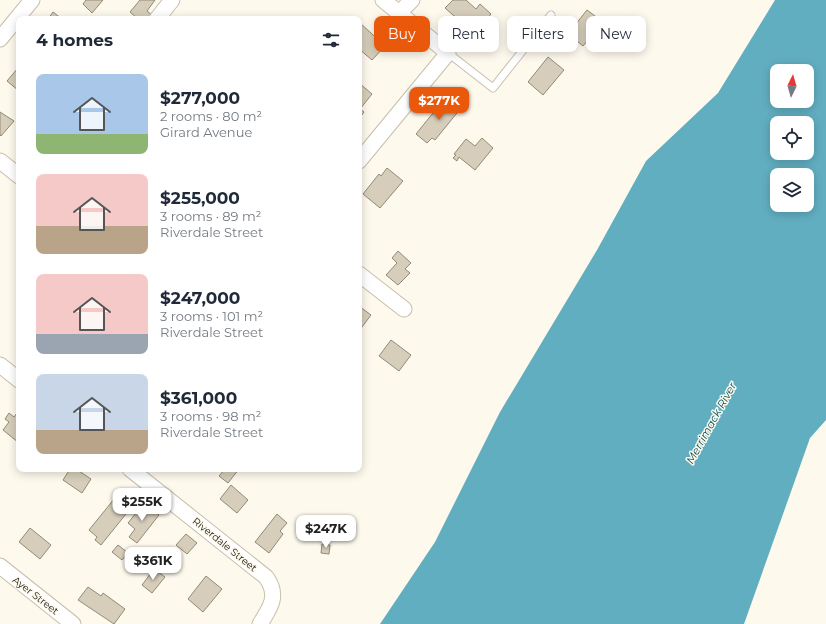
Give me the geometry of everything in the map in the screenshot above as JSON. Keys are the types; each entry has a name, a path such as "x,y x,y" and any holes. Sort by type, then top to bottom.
{"street":[{"path":"19,16 32,0"},
{"path":"159,16 172,0"},
{"path":"362,157 448,53 383,0"},
{"path":"400,13 412,0"},
{"path":"0,39 16,20"},
{"path":"0,161 16,174"},
{"path":"362,276 404,309"},
{"path":"0,365 16,378"},
{"name":"Riverdale Street","path":"134,472 266,577 273,587 274,595 260,624"},
{"name":"Ayer Street","path":"0,566 72,624"}],"lane":[{"path":"448,53 494,88 551,15"}],"water":[{"name":"Merrimack River","path":"775,0 826,0 826,420 810,438 744,624 380,624 435,542 500,412 597,250 646,161 718,93"}],"building":[{"path":"86,0 103,0 92,13 83,4"},
{"path":"140,0 155,0 147,11 153,16 135,16 130,12"},
{"path":"453,0 466,0 476,9 480,4 491,14 489,16 454,16 445,8"},
{"path":"587,10 595,16 586,16 586,42 583,46 578,42 578,21"},
{"path":"53,12 58,16 50,16"},
{"path":"362,25 374,36 374,52 379,52 372,60 362,52"},
{"path":"548,57 564,70 543,95 528,82"},
{"path":"16,70 16,88 7,81"},
{"path":"362,86 372,94 362,106"},
{"path":"446,97 461,108 435,140 432,138 427,143 416,134"},
{"path":"0,112 14,121 1,136 0,135"},
{"path":"482,138 493,148 475,170 459,157 457,161 453,158 456,155 454,154 466,139 475,146"},
{"path":"387,168 403,181 380,208 363,194 379,174 381,176"},
{"path":"398,251 411,263 405,269 410,273 398,285 386,275 397,263 392,258"},
{"path":"362,308 371,315 362,327"},
{"path":"391,340 411,355 399,371 379,356"},
{"path":"9,413 14,417 16,414 16,441 3,430 9,422 5,419"},
{"path":"68,472 80,472 91,479 82,493 63,480"},
{"path":"222,472 237,472 228,483 219,476"},
{"path":"231,485 248,500 237,513 220,499"},
{"path":"119,493 134,504 101,545 95,540 97,537 89,530"},
{"path":"144,503 159,515 137,543 129,537 135,529 128,523"},
{"path":"277,514 287,523 280,531 283,534 269,553 255,542"},
{"path":"30,528 51,545 40,559 19,542"},
{"path":"186,534 197,543 187,554 176,545"},
{"path":"322,544 330,545 329,554 321,553"},
{"path":"118,545 128,553 122,560 112,552"},
{"path":"154,569 165,577 152,593 142,585"},
{"path":"206,576 222,589 203,612 188,599"},
{"path":"88,587 101,596 103,593 125,609 114,624 78,600"}]}
